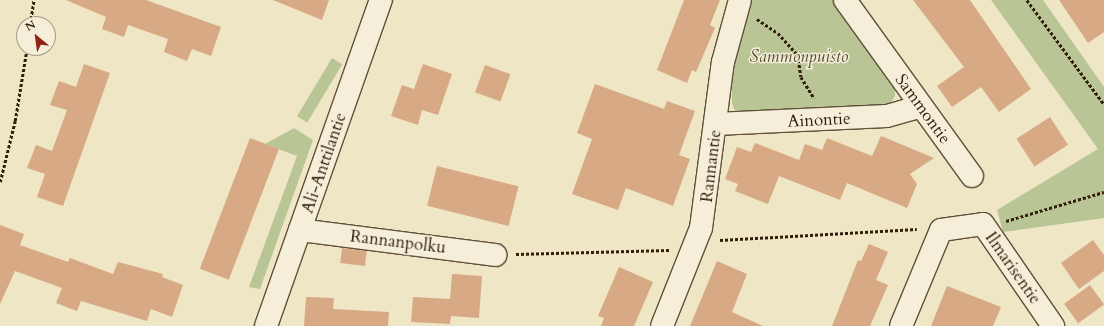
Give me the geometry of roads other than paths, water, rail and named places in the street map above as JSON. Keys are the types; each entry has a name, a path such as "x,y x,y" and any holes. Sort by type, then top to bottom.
{"street":[{"name":"Ali-Anttilantie","path":"266,326 381,0"},
{"name":"Sammontie","path":"845,0 972,176"},
{"name":"Rannantie","path":"662,326 701,228 716,124 722,62 738,6"},
{"name":"Ainontie","path":"716,124 816,121 887,116 921,106"},
{"name":"Ilmarisentie","path":"901,326 941,230 983,224 1053,326"},
{"name":"Rannanpolku","path":"300,230 495,255"}],"park label":[{"name":"Sammonpuisto","path":"799,57"}]}
